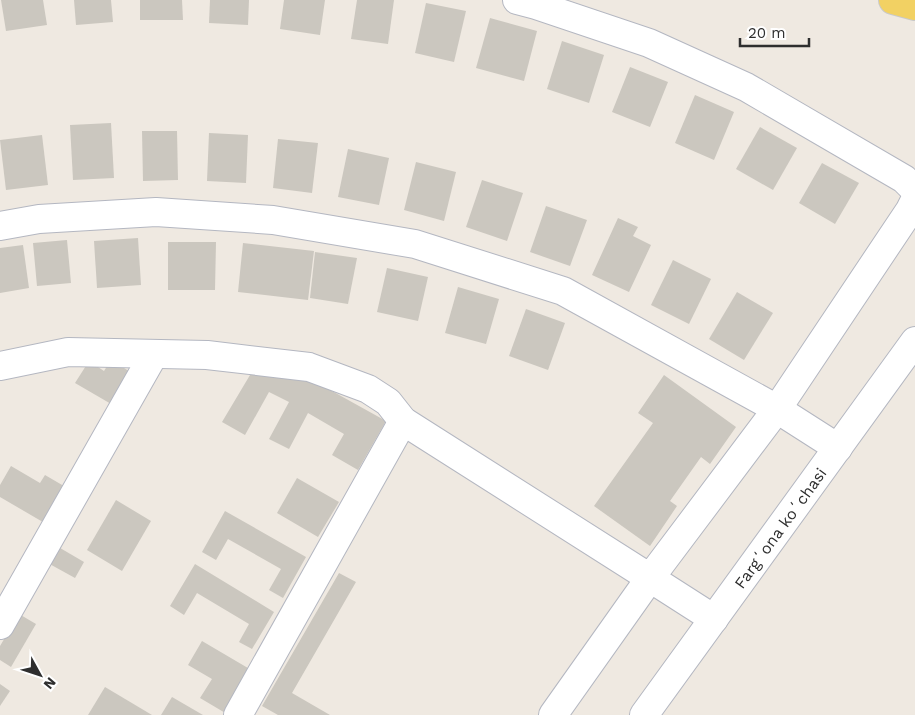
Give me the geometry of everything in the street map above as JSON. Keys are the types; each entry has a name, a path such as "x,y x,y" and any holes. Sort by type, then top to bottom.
{"main road":[{"path":"894,0 915,6"}],"street":[{"path":"517,0 649,43 746,86 904,179 915,192"},
{"path":"553,715 650,578 777,409 915,200"},
{"path":"0,226 39,219 156,212 273,220 415,244 563,291 777,409 838,448"},
{"name":"Fargʻona koʻchasi","path":"644,715 915,341"},
{"path":"0,366 68,352 206,354 309,367 368,389 388,402 403,421 714,620"},
{"path":"0,625 154,354"},
{"path":"238,715 403,421"}],"building":[{"path":"1,0 43,0 47,25 6,31"},
{"path":"74,0 111,0 113,22 76,25"},
{"path":"140,0 182,0 183,20 140,20"},
{"path":"210,0 249,0 248,25 209,23"},
{"path":"284,0 325,0 320,35 280,29"},
{"path":"357,0 394,0 388,44 351,39"},
{"path":"426,3 466,11 454,62 415,53"},
{"path":"490,18 537,31 524,81 476,68"},
{"path":"562,41 604,55 589,103 547,89"},
{"path":"630,67 668,82 650,127 612,112"},
{"path":"695,95 734,112 714,160 675,143"},
{"path":"111,123 114,178 73,180 70,125"},
{"path":"760,127 797,148 773,190 736,169"},
{"path":"142,131 177,131 178,180 143,181"},
{"path":"209,133 248,135 246,183 207,181"},
{"path":"42,135 48,185 6,190 0,140"},
{"path":"278,139 318,143 312,193 273,188"},
{"path":"348,149 389,158 379,205 338,197"},
{"path":"416,162 456,172 444,221 404,210"},
{"path":"822,163 859,183 835,224 799,203"},
{"path":"482,180 523,193 507,241 466,227"},
{"path":"546,206 587,220 570,266 530,252"},
{"path":"618,218 638,227 633,236 651,245 629,292 592,275"},
{"path":"138,238 141,285 97,288 94,241"},
{"path":"67,240 71,283 37,286 33,243"},
{"path":"168,242 216,242 215,290 168,290"},
{"path":"243,243 314,251 308,300 238,292"},
{"path":"23,245 29,288 0,293 0,248"},
{"path":"315,252 357,258 348,304 310,298"},
{"path":"673,260 711,279 689,324 651,305"},
{"path":"387,268 428,277 418,321 377,312"},
{"path":"458,287 499,299 486,344 445,333"},
{"path":"737,292 773,313 744,360 709,339"},
{"path":"526,309 565,323 548,370 509,356"},
{"path":"111,360 137,376 118,408 75,383 89,361 104,371"},
{"path":"253,370 280,371 323,386 386,421 358,470 332,455 344,434 308,413 289,449 269,439 289,402 269,392 245,435 222,422"},
{"path":"664,375 736,427 710,464 701,457 670,501 677,506 650,546 594,506 653,423 638,413"},
{"path":"11,466 40,483 45,475 69,489 48,525 0,497 0,485"},
{"path":"297,478 339,502 318,537 277,513"},
{"path":"116,500 151,521 122,571 87,550"},
{"path":"225,511 306,557 283,598 269,590 281,569 228,539 216,560 202,552"},
{"path":"55,545 84,562 75,578 46,562"},
{"path":"195,564 274,612 252,649 239,642 249,624 197,593 184,615 170,606"},
{"path":"339,573 356,582 292,693 330,715 278,715 262,706"},
{"path":"19,614 36,624 11,667 0,660 0,646"},
{"path":"202,641 253,671 227,714 200,698 212,679 188,665"},
{"path":"0,684 10,691 0,706"},
{"path":"105,687 152,715 88,715"},
{"path":"172,697 203,715 161,715"}]}
